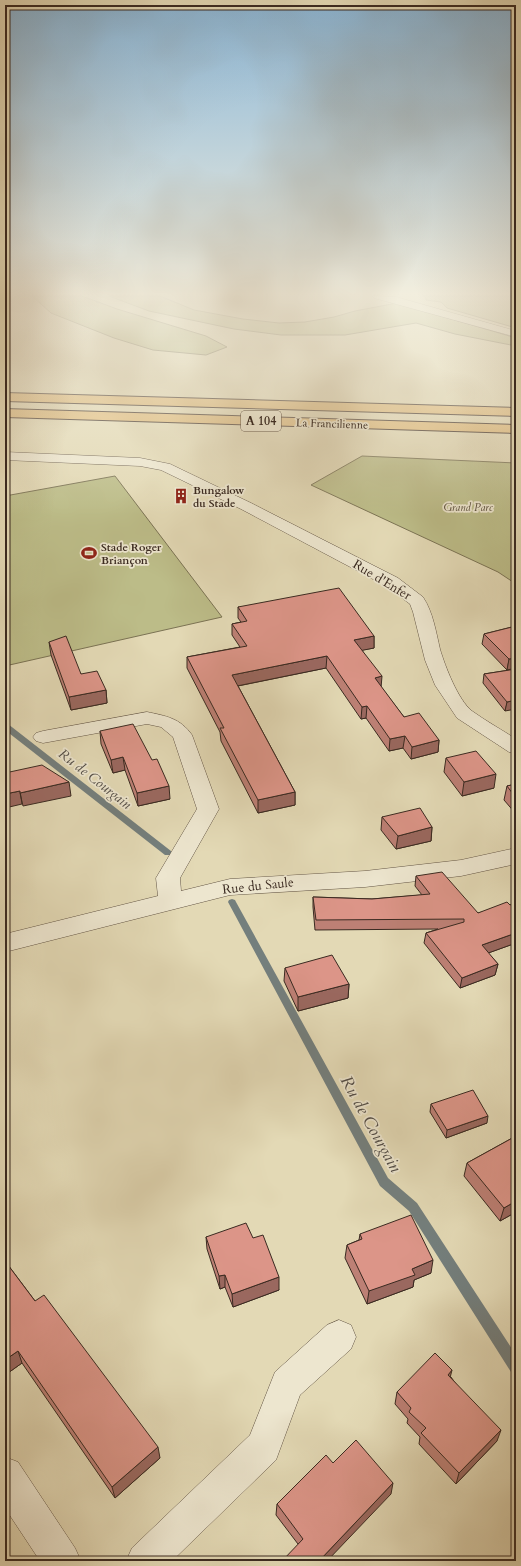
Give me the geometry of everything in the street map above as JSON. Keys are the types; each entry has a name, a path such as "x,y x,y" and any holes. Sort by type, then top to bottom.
{"highway":[{"name":"La Francilienne","path":"5,397 516,412"},
{"name":"La Francilienne","path":"5,413 516,429"}],"street":[{"name":"Rue d'Enfer","path":"5,456 132,461 165,467 246,506 392,582 417,601 422,612 434,660 444,685 464,714 516,748"},
{"path":"43,737 147,718 166,722 182,735 208,809 168,878 170,902"},
{"name":"Rue du Saule","path":"5,943 230,887 365,879 461,868 516,856"},
{"path":"146,1561 263,1447 288,1384 339,1337"},
{"path":"5,1475 62,1561"}],"green space":[{"name":"Grand Parc","path":"362,456 516,463 516,584 498,572 311,485"},
{"name":"Stade Roger Briançon","path":"115,476 222,617 5,666 5,496"}],"building":[{"path":"339,588 374,636 354,640 382,676 375,678 404,717 419,713 439,740 412,747 405,736 390,739 367,706 362,707 327,656 232,675 295,792 258,800 220,728 224,728 187,657 247,646 232,624 247,621 238,607"},
{"path":"516,626 516,658 509,659 484,634"},
{"path":"66,636 81,674 97,671 106,690 69,697 49,642"},
{"path":"516,669 516,700 507,702 484,674"},
{"path":"133,724 152,760 157,759 169,786 137,793 123,757 111,760 100,731"},
{"path":"476,751 496,774 464,782 446,758"},
{"path":"42,765 69,782 20,793 20,791 5,794 5,773"},
{"path":"516,784 516,798 507,786"},
{"path":"420,808 432,827 398,836 382,817"},
{"path":"442,872 478,913 507,902 510,905 516,903 516,933 482,945 498,964 462,978 426,933 464,922 464,919 316,920 313,897 372,899 430,894 416,876"},
{"path":"332,955 349,984 298,997 285,968"},
{"path":"473,1090 488,1116 447,1130 431,1104"},
{"path":"516,1136 516,1201 504,1208 467,1163"},
{"path":"411,1215 433,1260 412,1269 415,1275 369,1291 347,1245 362,1239 360,1234"},
{"path":"246,1223 253,1238 263,1235 279,1277 232,1294 225,1275 219,1276 206,1237"},
{"path":"5,1261 35,1301 44,1295 158,1447 112,1487 18,1351 5,1360"},
{"path":"435,1353 452,1370 448,1375 501,1430 459,1473 421,1433 426,1428 409,1412 411,1408 397,1392"},
{"path":"356,1440 393,1483 319,1561 282,1561 303,1539 277,1504 326,1455 333,1463"}],"waterway":[{"name":"Ru de Courgain","path":"5,726 168,853"},
{"name":"Ru de Courgain","path":"232,902 384,1182 413,1207 516,1367"}],"place":[{"name":"Bungalow du Stade","path":"181,496"},
{"name":"Stade Roger Briançon","path":"89,553"}]}
